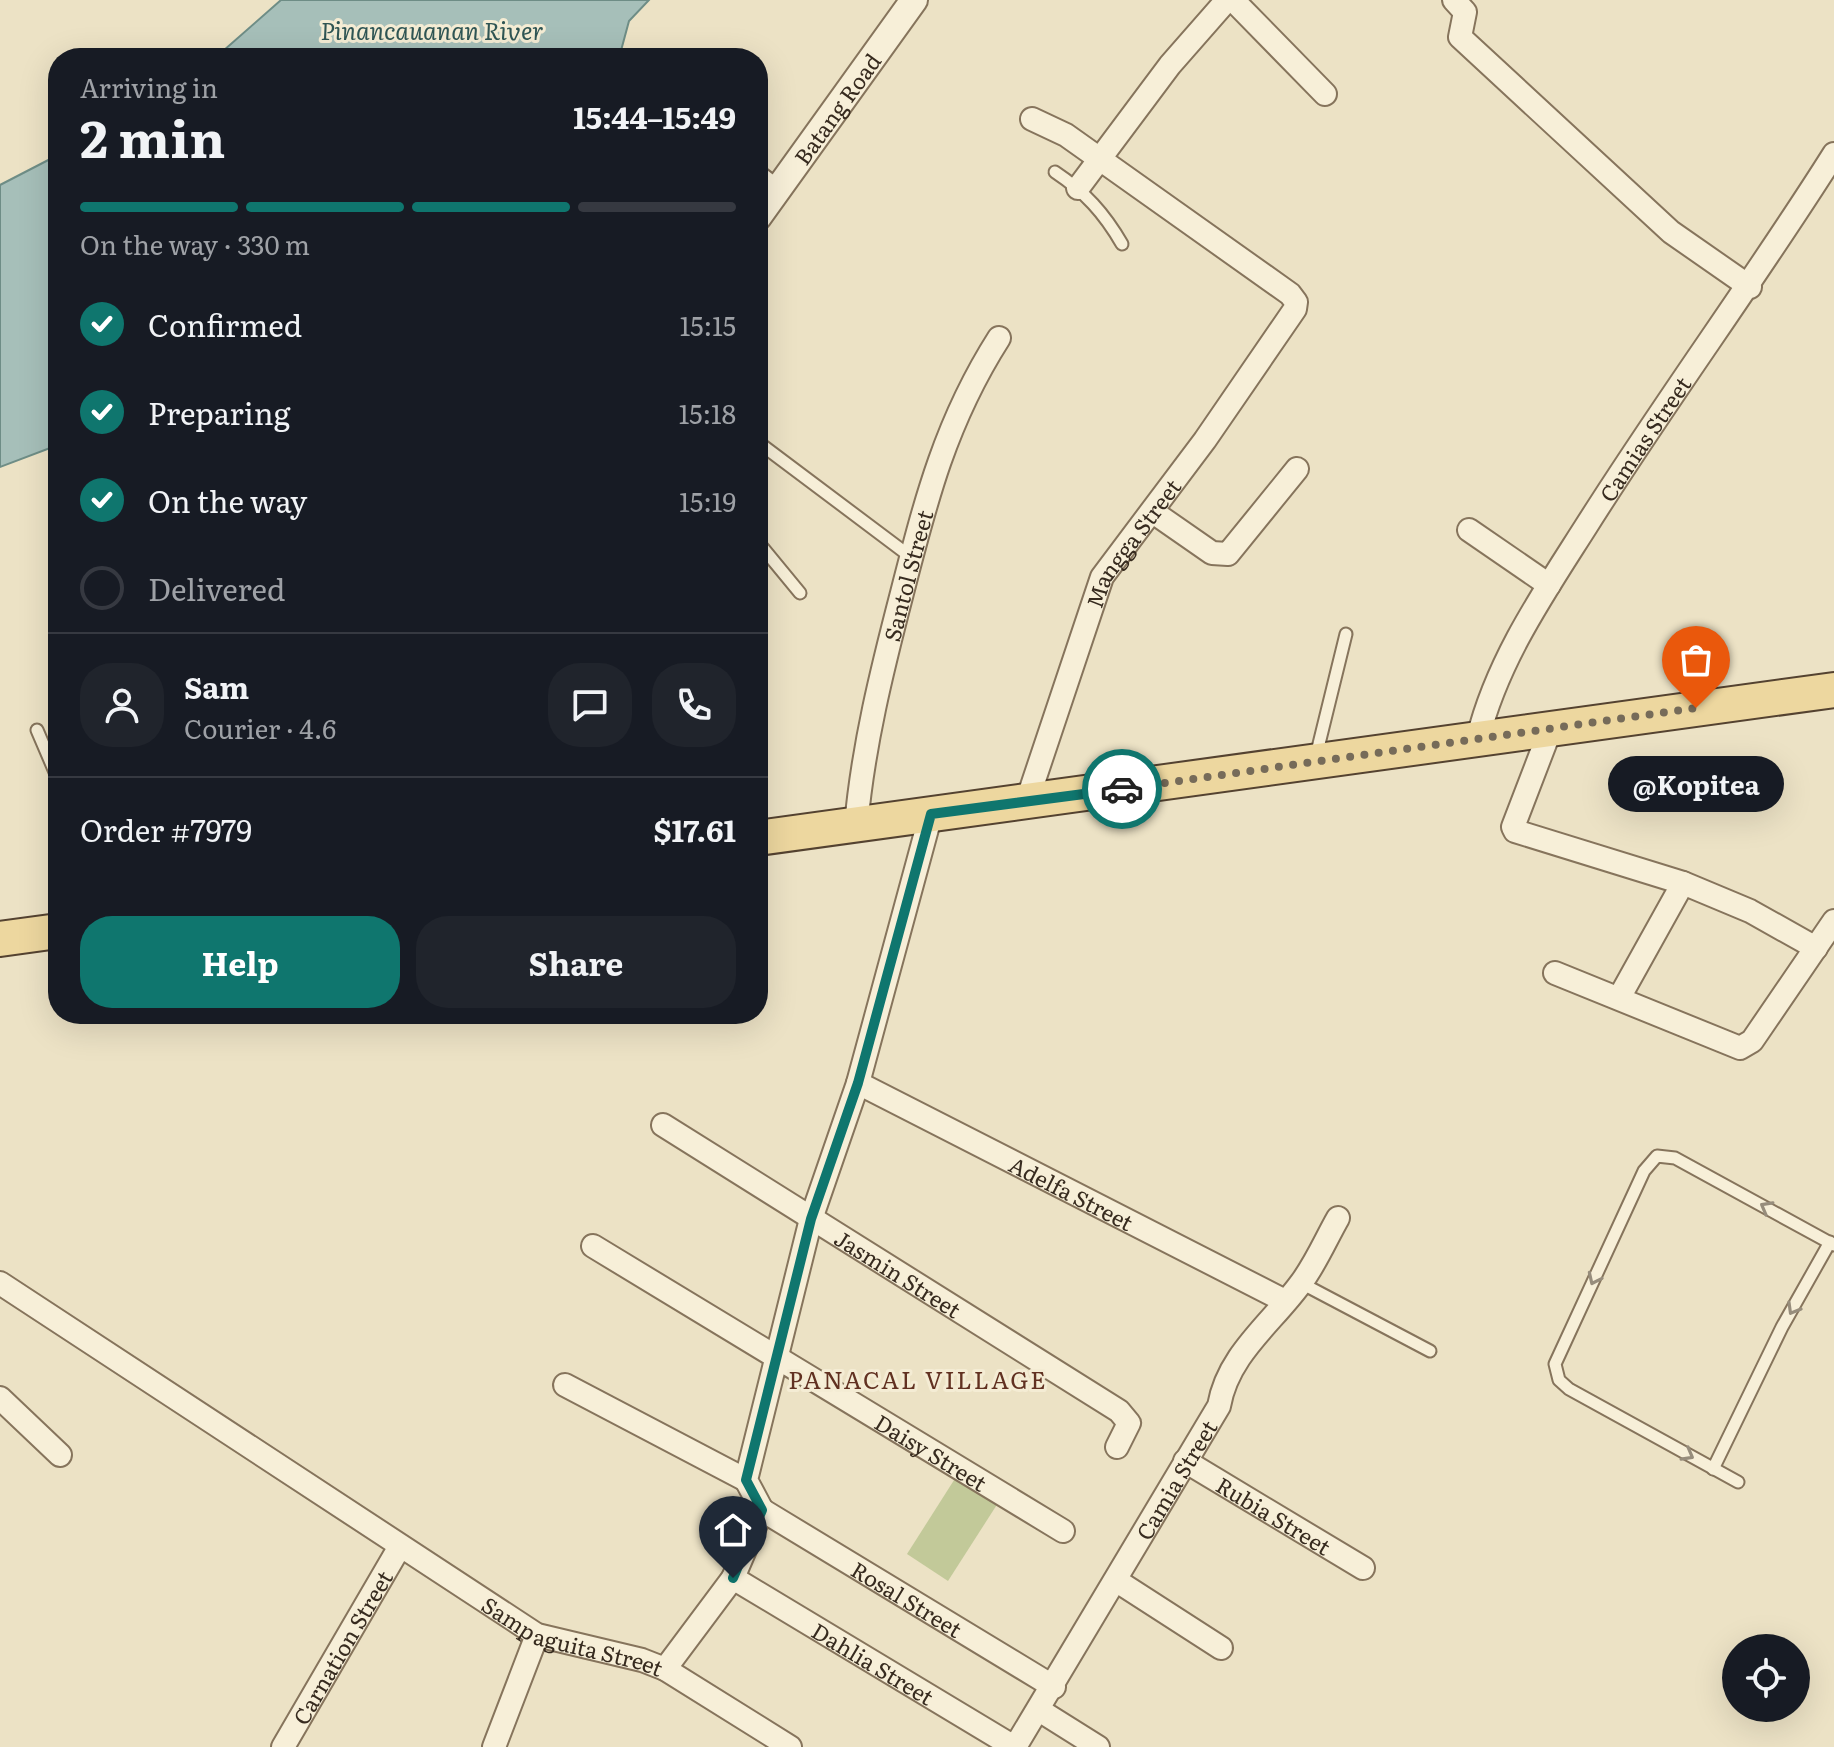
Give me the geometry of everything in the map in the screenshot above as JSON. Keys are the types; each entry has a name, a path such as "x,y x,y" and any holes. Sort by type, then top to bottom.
{"main road":[{"path":"768,837 1026,804 1315,760 1834,690"},
{"path":"0,939 48,932"}],"street":[{"name":"Batang Road","path":"768,204 914,0"},
{"path":"1454,0 1465,12 1460,37 1671,232 1750,287"},
{"path":"1078,188 1097,159 1224,2 1325,94"},
{"path":"1032,119 1066,135 1097,159"},
{"name":"Camias Street","path":"1478,738 1496,679 1549,585 1641,438 1750,287 1833,156"},
{"name":"Mangga Street","path":"1026,804 1102,577 1153,512 1295,309 1296,302 1290,294 1097,159"},
{"name":"Santol Street","path":"856,826 866,744 937,461 974,377 999,338"},
{"path":"1153,512 1212,553 1228,554 1297,469"},
{"path":"1469,530 1549,585"},
{"path":"1551,728 1515,831 1683,883 1750,911 1816,948"},
{"path":"746,1480 811,1219 858,1083 931,814"},
{"path":"1619,998 1683,883"},
{"path":"1555,973 1740,1048 1752,1041 1834,921"},
{"name":"Adelfa Street","path":"858,1083 1285,1301"},
{"name":"Jasmin Street","path":"663,1125 1119,1411 1129,1423 1117,1447"},
{"name":"Camia Street","path":"1015,1747 1054,1687 1219,1406 1222,1389 1255,1333 1301,1283 1338,1218"},
{"name":"Daisy Street","path":"593,1246 776,1354 1063,1531"},
{"name":"Sampaguita Street","path":"0,1283 399,1548 537,1635 642,1660 665,1669 733,1578 762,1510"},
{"path":"565,1385 746,1480 762,1510"},
{"path":"0,1398 60,1455"},
{"name":"Rubia Street","path":"1185,1461 1363,1568"},
{"name":"Rosal Street","path":"762,1510 1054,1687"},
{"name":"Carnation Street","path":"283,1747 399,1548"},
{"name":"Dahlia Street","path":"733,1578 1015,1747"},
{"path":"1117,1581 1221,1648"},
{"path":"499,1745 537,1635"},
{"path":"665,1669 790,1747"},
{"path":"1039,1710 1098,1747"}],"lane":[{"path":"1055,172 1078,188 1105,214 1122,244"},
{"path":"768,178 780,188"},
{"path":"768,450 911,557"},
{"path":"768,554 800,593"},
{"path":"1315,760 1346,634"},
{"path":"37,730 48,756"},
{"path":"1713,1469 1782,1327 1832,1244 1675,1158 1657,1156 1644,1171 1555,1364 1556,1373 1569,1389 1713,1469 1738,1482"},
{"path":"1301,1283 1430,1351"}],"green space":[{"path":"956,1477 998,1503 948,1581 907,1554"}],"water":[{"name":"Pinancauanan River","path":"281,0 649,0 629,21 622,48 226,48"},
{"path":"48,160 48,449 0,467 0,185"}],"way so far":[{"path":"1122,789 1696,708"}],"place":[{"name":"@Kopitea","path":"1696,708"}],"district":[{"name":"PANACAL VILLAGE","path":"918,1378"}],"route":[{"path":"733,1578 762,1510 746,1480 776,1354 811,1219 858,1083 931,814 1026,804 1122,789"}]}
